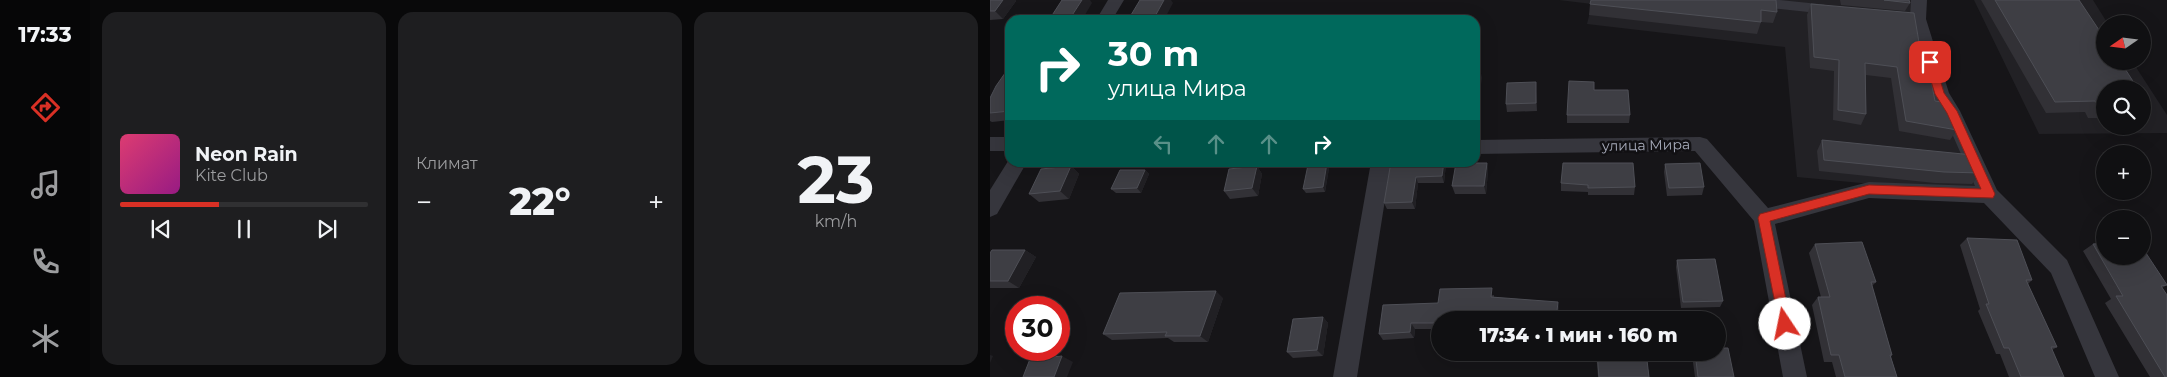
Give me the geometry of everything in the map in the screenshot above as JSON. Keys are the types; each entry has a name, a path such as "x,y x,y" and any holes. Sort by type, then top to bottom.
{"street":[{"path":"1107,15 1116,0"},
{"path":"1915,13 1940,94 1952,111 1989,194 2059,267 2107,377"},
{"path":"990,144 1005,144"},
{"name":"улица Мира","path":"1480,147 1700,144 1764,218"},
{"path":"990,208 1015,167"},
{"path":"1345,377 1380,167"},
{"path":"1795,377 1764,218 1869,190 1989,194"}],"lane":[{"path":"1752,2 1829,10"}],"shaded area":[{"path":"1559,0 1919,0 1918,19 1989,195 1797,177 1785,47 1587,24 1592,4"},
{"path":"1974,0 2093,0 2102,15 2096,15 2096,70 2138,70 2144,80 2096,80 2096,134 2039,134"},
{"path":"2151,90 2167,115 2167,133 2151,133"}],"building":[{"path":"990,0 1003,0 995,11 990,11"},
{"path":"1062,0 1082,0 1072,15 1052,15"},
{"path":"1140,0 1164,0 1156,15 1131,15"},
{"path":"1591,0 1776,0 1777,12 1761,10 1761,22 1590,4"},
{"path":"1884,0 1909,0 1910,3"},
{"path":"1995,0 2079,0 2096,26 2096,70 2126,70 2132,80 2096,80 2096,102 2055,102"},
{"path":"1811,4 1914,13 1921,54 1926,55 1935,101 1948,103 1955,117 1957,130 1906,121 1897,67 1865,63 1866,114 1838,110 1839,60 1814,57"},
{"path":"1005,73 1005,112 990,113 990,98"},
{"path":"1569,81 1594,82 1594,90 1628,90 1630,115 1567,115"},
{"path":"1536,82 1536,103 1506,104 1507,83"},
{"path":"1822,140 1973,155 1981,173 1944,172 1824,160"},
{"path":"1480,163 1487,163 1484,186 1452,186 1455,167 1480,167"},
{"path":"1563,163 1633,163 1635,187 1588,188 1588,185 1561,183"},
{"path":"1700,163 1704,187 1669,188 1665,164"},
{"path":"1071,167 1060,191 1029,194 1041,169"},
{"path":"1257,167 1252,188 1224,191 1229,169"},
{"path":"1308,167 1326,167 1323,187 1303,189"},
{"path":"1390,167 1443,167 1442,176 1416,177 1412,202 1384,203"},
{"path":"1120,170 1145,170 1137,188 1111,189"},
{"path":"1967,238 2017,240 2032,280 2026,280 2057,347 2051,347 2064,377 2021,377 2009,348 2004,348 1986,304 1989,304"},
{"path":"1862,242 1876,282 1871,282 1897,377 1845,377 1839,355 1831,355 1818,297 1830,297 1815,244"},
{"path":"992,250 1025,250 1008,281 990,281 990,253"},
{"path":"1715,259 1723,301 1683,302 1677,260"},
{"path":"2151,261 2167,285 2161,286 2167,295 2167,377 2165,377 2116,296 2123,296 2105,265 2151,265"},
{"path":"1492,288 1491,297 1558,302 1557,311 1431,311 1431,323 1411,323 1410,332 1379,334 1383,305 1438,303 1440,289"},
{"path":"1216,291 1200,336 1165,336 1167,332 1103,334 1120,293"},
{"path":"1323,317 1317,350 1287,352 1293,319"},
{"path":"1726,348 1728,348 1734,377 1698,377 1696,361 1726,361"},
{"path":"1029,361 1060,361 1054,377 1023,377"},
{"path":"1598,361 1647,361 1649,377 1599,377"}],"route":[{"path":"1785,324 1764,218 1869,190 1989,194 1952,111 1940,94 1930,62"}]}
